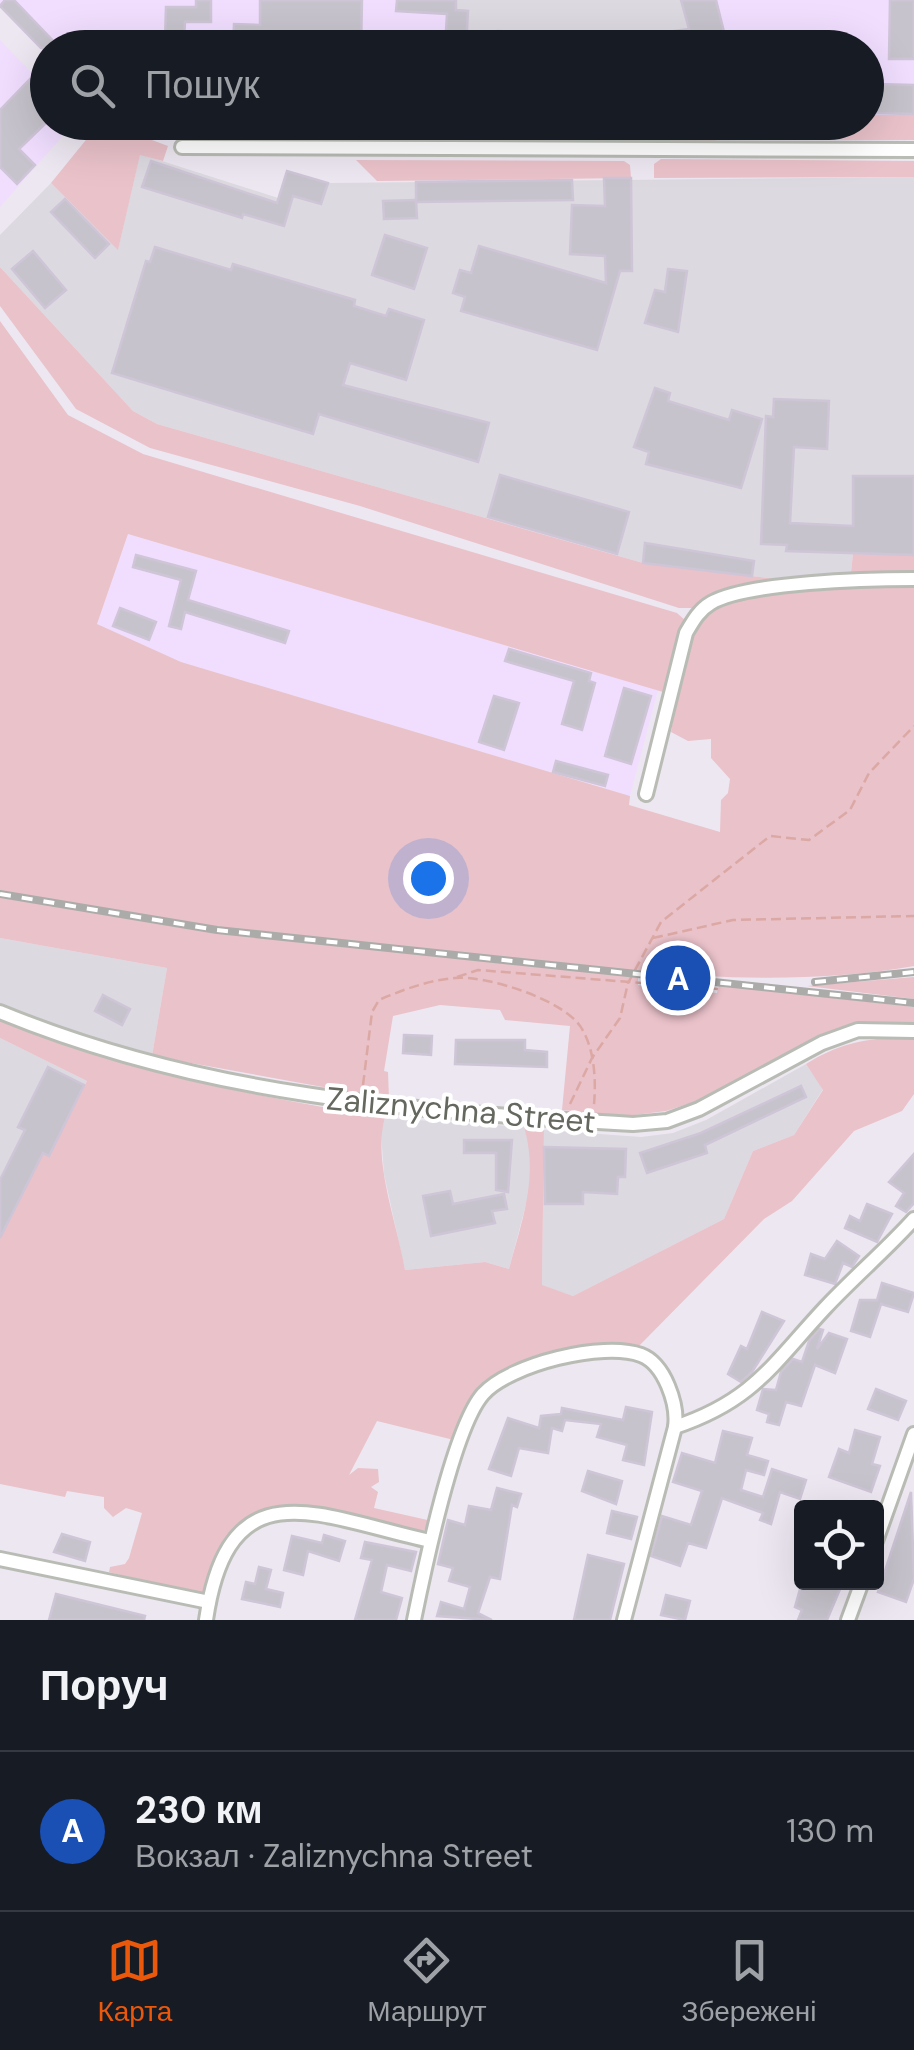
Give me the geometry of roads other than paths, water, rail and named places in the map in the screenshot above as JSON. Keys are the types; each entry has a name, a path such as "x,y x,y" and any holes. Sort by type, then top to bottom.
{"street":[{"path":"182,147 914,150"},
{"path":"646,794 686,632 696,616 714,601 839,580 914,578"},
{"name":"Zaliznychna Street","path":"0,1012 81,1045 150,1064 360,1105 593,1122 666,1120 700,1109 822,1043 858,1030 914,1031"},
{"path":"675,1427 707,1416 753,1389 826,1307 909,1233 914,1220"},
{"path":"414,1620 430,1541 471,1412 485,1392 510,1373 535,1363 615,1351 643,1356 664,1379 676,1409 675,1427 624,1620"},
{"path":"884,1518 914,1434"},
{"path":"206,1620 208,1602 232,1539 253,1519 269,1513 296,1512 430,1541"},
{"path":"0,1559 208,1602"},
{"path":"848,1620 859,1590"}],"railway":[{"path":"0,894 217,930 914,1003"},
{"path":"815,982 914,972"}],"place":[{"name":"230 км","path":"678,978"}]}
